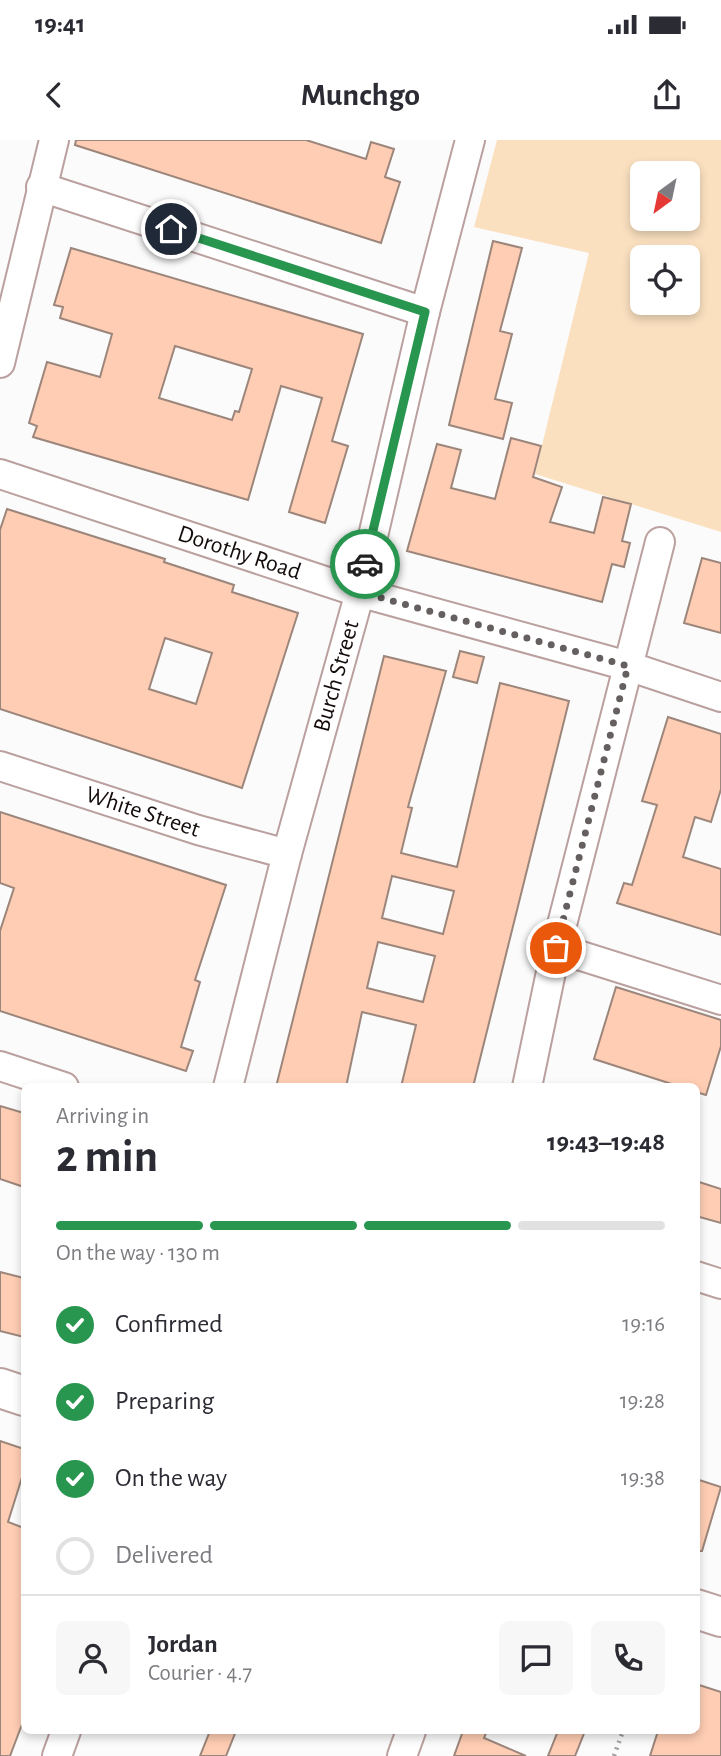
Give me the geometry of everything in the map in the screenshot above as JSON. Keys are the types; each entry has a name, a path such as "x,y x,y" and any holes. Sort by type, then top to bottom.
{"main road":[{"path":"0,1388 21,1395"},
{"path":"700,1610 721,1617"}],"street":[{"path":"0,363 54,140"},
{"name":"Burch Street","path":"229,1083 287,854 360,592 425,312 470,140"},
{"path":"41,187 425,312"},
{"name":"Dorothy Road","path":"0,474 360,592 628,666 721,697"},
{"path":"528,1083 556,948 660,542"},
{"name":"White Street","path":"0,766 198,831 287,854"},
{"path":"556,948 721,1000"},
{"path":"0,1066 52,1083"},
{"path":"700,1277 721,1284"},
{"path":"57,1756 65,1734"},
{"path":"402,1756 410,1734"}],"path":[{"path":"614,1756 622,1734"}],"shaded area":[{"path":"497,140 721,140 721,532 535,474 589,253 474,227"}],"building":[{"path":"76,140 306,140 366,159 371,142 394,149 385,177 400,182 381,243 75,145"},
{"path":"493,241 522,248 500,331 512,334 495,399 512,403 503,439 449,425"},
{"path":"71,248 363,334 332,441 348,446 325,523 289,512 322,398 281,386 248,500 33,437 37,426 29,423 47,362 100,377 112,334 60,318 63,307 54,305","holes":["175,346 252,369 239,412 235,411 232,420 159,398"]},
{"path":"511,438 541,446 533,477 562,487 550,522 594,533 603,497 631,504 622,541 630,543 624,567 612,564 602,602 407,551 437,444 461,450 451,488 495,499"},
{"path":"7,509 165,559 164,562 234,585 232,592 298,613 242,788 0,709 0,530","holes":["165,638 212,653 196,704 149,689"]},
{"path":"702,558 721,563 721,633 684,623"},
{"path":"460,651 484,657 477,683 453,677"},
{"path":"384,656 446,671 408,807 412,808 401,853 457,867 500,683 569,701 474,1083 402,1083 416,1025 362,1012 347,1083 277,1083","holes":["392,876 454,891 443,934 382,918","378,942 435,956 423,1002 367,988"]},
{"path":"668,717 721,734 721,789 711,822 695,817 683,857 721,869 721,935 617,903 624,883 632,885 657,805 642,801"},
{"path":"0,812 226,885 195,980 200,982 181,1047 193,1051 186,1071 0,1011 0,931 14,888 0,883"},
{"path":"616,987 721,1020 721,1046 706,1095 700,1093 700,1083 669,1083 594,1059"},
{"path":"0,1106 21,1112 21,1186 0,1179"},
{"path":"700,1182 721,1189 721,1223 700,1217"},
{"path":"0,1272 21,1277 21,1336 0,1331"},
{"path":"0,1441 21,1448 21,1481 8,1522 21,1527 21,1727 10,1756 0,1756"},
{"path":"700,1480 721,1487 700,1551"},
{"path":"700,1685 721,1692 721,1756 650,1756 657,1734 700,1734"},
{"path":"209,1734 235,1734 226,1756 200,1756"},
{"path":"462,1734 486,1734 484,1738 526,1756 454,1756"},
{"path":"557,1734 584,1734 575,1756 548,1756"}],"way so far":[{"path":"365,564 360,592 628,666 556,948"}],"route":[{"path":"171,229 425,312 365,564"}]}
